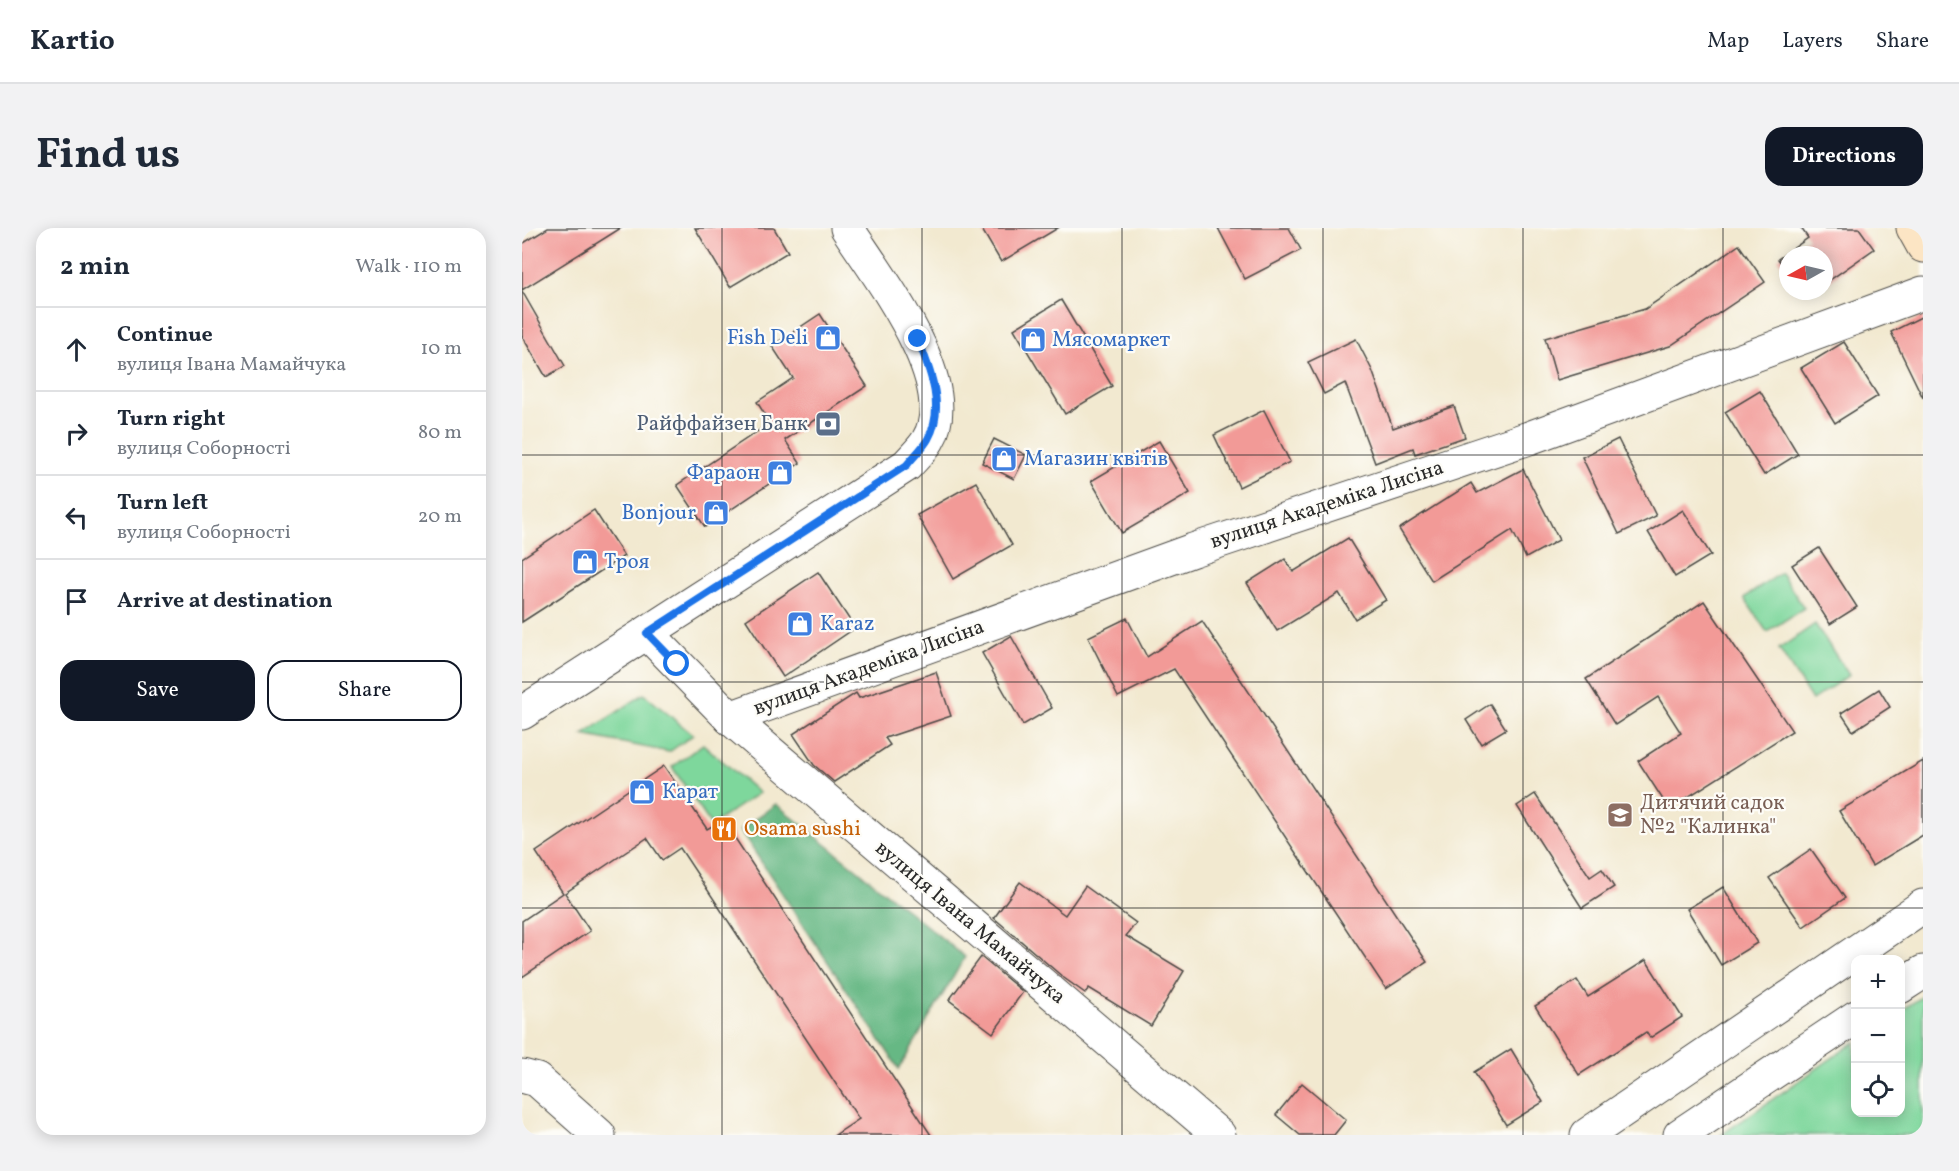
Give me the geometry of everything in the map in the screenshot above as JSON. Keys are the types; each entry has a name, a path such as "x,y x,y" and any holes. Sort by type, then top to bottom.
{"main road":[{"path":"1912,228 1923,246"}],"street":[{"path":"522,712 907,465 928,439 936,412 933,379 918,339 847,228"},
{"name":"вулиця Академіка Лисіна","path":"730,718 1193,550 1529,438 1923,293"},
{"name":"вулиця Івана Мамайчука","path":"647,633 730,718 1219,1135"},
{"path":"1587,1135 1923,906"},
{"path":"1905,984 1923,972"},
{"path":"1680,1135 1851,1020"},
{"path":"522,1076 537,1080 599,1135"}],"green space":[{"path":"1781,573 1804,608 1767,632 1744,598"},
{"path":"1815,624 1849,675 1812,700 1779,649"},
{"path":"644,694 693,735 669,752 583,735"},
{"path":"703,744 759,793 711,825 672,767"},
{"path":"776,804 965,957 899,1069 740,830"},
{"path":"1923,996 1923,1135 1721,1135 1851,1045 1851,1117 1905,1117 1905,1008"}],"building":[{"path":"548,228 621,228 522,290 522,244"},
{"path":"695,228 774,228 788,252 730,287"},
{"path":"981,228 1058,228 1001,262"},
{"path":"1218,228 1289,228 1301,250 1245,279"},
{"path":"1801,228 1859,228 1874,249 1833,278 1833,246 1797,246 1808,238"},
{"path":"1739,245 1765,282 1670,346 1557,380 1545,338 1645,309"},
{"path":"522,291 565,366 546,377 522,336"},
{"path":"1061,300 1112,386 1065,414 1014,329"},
{"path":"820,314 867,386 785,440 800,463 705,527 677,485 770,423 757,402 793,378 772,346"},
{"path":"1923,316 1923,398 1891,332"},
{"path":"1356,339 1372,370 1393,428 1454,406 1465,437 1415,454 1413,448 1375,463 1345,383 1324,394 1308,362"},
{"path":"1844,342 1878,396 1835,423 1801,368"},
{"path":"1760,391 1798,454 1764,475 1725,412"},
{"path":"1264,410 1290,462 1239,487 1214,435"},
{"name":"Магазин квітів","path":"994,439 1026,455 1014,479 982,463"},
{"path":"1618,439 1656,516 1619,534 1582,457"},
{"path":"1159,441 1190,493 1122,533 1091,481"},
{"path":"1523,469 1559,540 1526,558 1512,530 1432,581 1399,529 1471,483 1477,493"},
{"path":"976,482 1012,545 953,579 917,515"},
{"path":"594,510 624,556 522,622 522,558"},
{"path":"1683,510 1711,555 1675,577 1648,532"},
{"path":"1348,538 1386,600 1355,619 1339,593 1277,631 1247,583 1285,559 1293,572"},
{"path":"1819,548 1857,607 1830,624 1792,565"},
{"name":"Karaz","path":"818,572 855,628 783,677 746,620"},
{"path":"1704,601 1792,731 1669,809 1638,761 1681,733 1658,697 1615,725 1586,679"},
{"path":"1127,618 1147,657 1202,621 1427,962 1386,989 1174,669 1118,697 1088,637"},
{"path":"1011,636 1052,708 1023,725 982,653"},
{"path":"936,672 951,716 885,738 890,745 834,782 814,765 793,734 856,693 859,698"},
{"path":"1879,689 1890,707 1853,731 1841,713"},
{"path":"1490,704 1506,729 1481,744 1466,720"},
{"path":"1923,761 1923,835 1872,866 1839,811"},
{"path":"664,766 707,829 723,820 931,1135 835,1135 859,1119 680,848 662,860 647,838 565,893 590,931 522,977 522,921 563,893 536,852"},
{"path":"1535,794 1590,877 1602,869 1614,887 1582,908 1517,806"},
{"path":"1811,849 1845,898 1803,927 1769,878"},
{"path":"1020,882 1065,915 1085,886 1136,923 1126,936 1184,971 1151,1026 1089,988 1085,993 994,918"},
{"path":"1723,887 1757,943 1721,965 1687,909"},
{"path":"981,957 1023,992 993,1033 949,1000"},
{"path":"1646,960 1682,1017 1650,1038 1646,1032 1579,1075 1535,1006 1577,980 1588,997"},
{"path":"1511,1049 1543,1102 1506,1125 1474,1072"},
{"path":"1302,1083 1346,1120 1334,1135 1300,1135 1276,1115"}],"place":[{"name":"Fish Deli","path":"828,338"},
{"name":"Мясомаркет","path":"1033,340"},
{"name":"Райффайзен Банк","path":"828,424"},
{"name":"Магазин квітів","path":"1004,459"},
{"name":"Фараон","path":"780,473"},
{"name":"Bonjour","path":"716,513"},
{"name":"Троя","path":"585,562"},
{"name":"Karaz","path":"800,624"},
{"name":"Карат","path":"642,792"},
{"name":"Дитячий садок №2 \"Калинка\"","path":"1620,815"},
{"name":"Osama sushi","path":"724,829"}],"route":[{"path":"677,664 647,633 907,465 928,439 936,412 933,379 918,339"}]}
